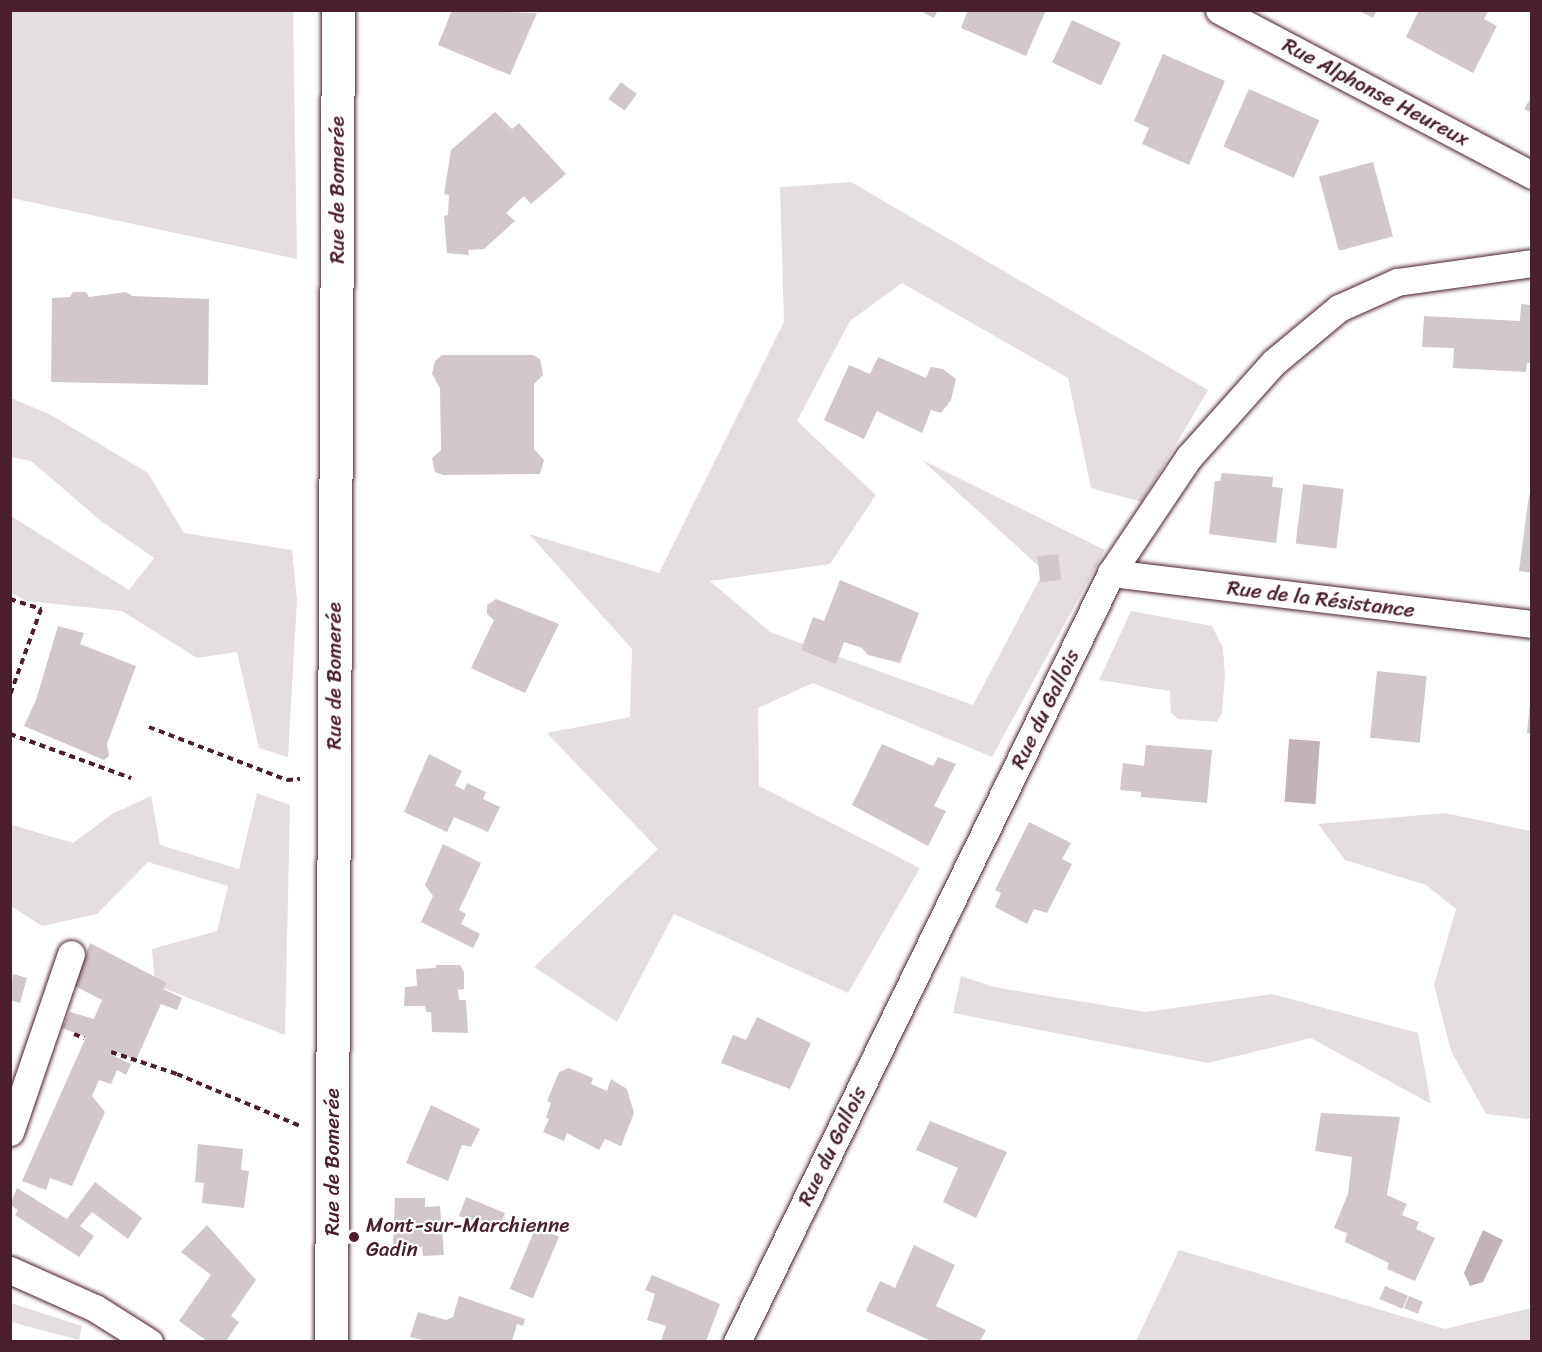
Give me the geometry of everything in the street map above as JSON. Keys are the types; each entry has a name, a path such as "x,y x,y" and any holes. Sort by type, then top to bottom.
{"main road":[{"name":"Rue de Bomerée","path":"331,1341 338,10"}],"street":[{"name":"Rue Alphonse Heureux","path":"1220,10 1532,175"},
{"name":"Rue du Gallois","path":"737,1341 1111,573 1189,457 1274,362 1339,308 1396,282 1532,263"},
{"name":"Rue de la Résistance","path":"1111,573 1532,624"},
{"path":"10,1132 71,954"},
{"path":"10,1270 95,1308 149,1341"}],"path":[{"path":"10,599 41,609 10,695"},
{"path":"149,727 287,780 334,775"},
{"path":"10,734 131,778"},
{"path":"111,1052 177,1074 295,1125 333,1134"}],"shaded area":[{"path":"11,10 293,11 297,259 11,198"},
{"path":"851,182 1208,390 1142,502 1091,488 1068,378 902,283 850,321 797,421 876,495 830,564 710,581 770,632 973,705 1044,571 922,460 1105,550 992,757 813,683 758,708 759,786 920,868 848,993 674,914 617,1022 534,967 658,849 547,733 630,717 632,649 529,534 659,573 784,322 780,187"},
{"path":"11,398 51,415 148,473 184,533 292,550 297,600 288,757 259,748 237,652 197,658 122,611 27,601 11,593 11,516 129,590 154,558 101,521 31,461 11,457"},
{"path":"1131,611 1212,626 1223,648 1225,676 1222,713 1217,722 1178,719 1171,713 1170,691 1099,680"},
{"path":"1289,739 1320,741 1316,804 1285,802"},
{"path":"257,793 290,805 285,1035 155,985 152,949 217,931 228,886 148,862 97,914 42,926 11,906 10,816 12,825 73,843 112,814 151,796 160,845 239,869"},
{"path":"1445,813 1531,831 1531,1119 1486,1114 1451,1051 1434,985 1456,909 1426,885 1345,860 1318,824"},
{"path":"961,976 994,987 1145,1012 1272,994 1418,1033 1431,1104 1311,1038 1208,1063 953,1013"},
{"path":"1483,1230 1503,1240 1483,1282 1470,1286 1464,1273"},
{"path":"1179,1250 1445,1329 1531,1308 1531,1341 1136,1341"},
{"path":"11,1303 82,1326 79,1340 11,1322"}],"building":[{"path":"452,10 537,13 510,75 438,45"},
{"path":"918,10 938,10 934,18"},
{"path":"968,10 1046,10 1026,56 961,28"},
{"path":"1358,10 1377,10 1373,18"},
{"path":"1419,10 1489,10 1484,19 1497,26 1473,73 1406,37"},
{"path":"1072,20 1121,43 1101,85 1052,63"},
{"path":"1163,54 1225,81 1189,165 1142,144 1149,128 1134,121"},
{"path":"621,82 637,94 624,111 608,99"},
{"path":"1249,89 1319,120 1294,178 1223,147"},
{"path":"1532,96 1532,113 1524,109"},
{"path":"495,112 512,129 519,123 566,174 531,204 524,196 506,213 515,221 484,249 468,250 469,255 447,253 444,216 448,215 449,195 444,194 451,150"},
{"path":"1373,162 1393,236 1339,251 1319,176"},
{"path":"73,292 86,292 89,297 126,292 132,296 209,299 208,385 51,382 52,298 70,297"},
{"path":"1521,304 1532,305 1532,363 1527,363 1526,372 1453,368 1454,348 1422,347 1424,316 1520,321"},
{"path":"442,355 533,355 540,359 543,375 534,384 534,449 544,460 540,474 443,475 435,472 432,458 441,450 440,388 432,374 435,361"},
{"path":"878,357 926,378 931,367 943,369 956,379 951,400 941,413 931,410 922,433 877,411 864,439 824,420 849,365 870,374"},
{"path":"1222,473 1273,477 1272,487 1283,488 1276,543 1209,534 1215,481 1220,481"},
{"path":"1303,484 1344,489 1336,549 1296,544"},
{"path":"1529,495 1532,495 1532,573 1519,571"},
{"path":"1058,554 1061,580 1040,582 1037,557"},
{"path":"840,580 919,613 900,663 868,655 862,648 844,642 836,664 801,650 813,617 824,621"},
{"path":"496,599 559,624 525,693 471,668 494,620 487,614 487,605"},
{"path":"58,626 84,633 80,644 136,666 107,744 109,756 104,760 24,726 36,700"},
{"path":"1377,671 1427,676 1420,743 1370,738"},
{"path":"1530,703 1532,703 1532,734 1527,733"},
{"path":"882,744 933,766 938,757 956,764 934,806 946,811 928,846 852,805"},
{"path":"1146,745 1212,750 1207,803 1141,797 1141,792 1120,790 1123,763 1144,766"},
{"path":"429,754 462,771 455,785 464,790 467,783 486,792 483,799 500,807 488,832 454,817 447,832 404,812"},
{"path":"1029,822 1071,843 1062,859 1072,864 1047,913 1034,909 1027,924 995,907 1001,893 995,890"},
{"path":"443,844 481,863 459,910 466,914 461,924 480,934 473,948 421,922 433,896 425,885"},
{"path":"90,943 167,983 163,989 182,998 177,1010 161,1004 136,1060 112,1050 110,1054 131,1064 126,1075 117,1070 111,1084 99,1080 92,1096 105,1112 72,1186 50,1178 46,1190 22,1181 86,1037 62,1028 70,1012 94,1019 102,1000 75,986"},
{"path":"436,965 460,965 464,972 464,989 458,990 459,1000 466,1000 468,1033 432,1032 431,1012 426,1012 425,1006 404,1006 405,987 417,986 416,969 436,968"},
{"path":"13,974 27,978 20,1003 10,1000"},
{"path":"757,1017 811,1043 790,1089 721,1063 733,1035 746,1040"},
{"path":"569,1068 593,1078 591,1084 607,1091 611,1079 627,1089 634,1113 621,1146 605,1139 599,1150 567,1133 564,1141 543,1132 549,1119 546,1118 551,1103 547,1101 559,1072"},
{"path":"431,1105 480,1129 471,1147 462,1145 448,1181 406,1163"},
{"path":"1321,1113 1400,1117 1387,1195 1407,1204 1402,1215 1419,1222 1416,1229 1435,1238 1415,1281 1387,1269 1389,1263 1345,1242 1347,1233 1334,1228 1348,1194 1352,1157 1315,1151"},
{"path":"930,1121 1007,1152 976,1218 943,1202 958,1168 916,1150"},
{"path":"198,1144 243,1149 241,1170 249,1171 244,1208 202,1203 204,1183 195,1182"},
{"path":"95,1182 142,1218 128,1239 92,1212 80,1226 94,1236 79,1257 15,1215 18,1210 10,1205 17,1188 67,1219"},
{"path":"466,1197 505,1213 500,1225 490,1221 487,1226 459,1216"},
{"path":"395,1198 425,1198 425,1207 440,1206 444,1255 423,1256 422,1247 393,1246"},
{"path":"207,1225 256,1280 231,1316 239,1322 226,1341 207,1341 179,1321 211,1275 181,1252"},
{"path":"536,1227 559,1237 533,1298 510,1289"},
{"path":"914,1245 955,1265 936,1306 986,1330 980,1341 931,1341 866,1311 880,1281 895,1288"},
{"path":"652,1275 720,1304 706,1341 661,1341 666,1326 647,1320 655,1294 645,1290"},
{"path":"1385,1286 1408,1296 1403,1309 1380,1299"},
{"path":"459,1296 525,1319 523,1326 517,1324 512,1341 426,1341 410,1337 418,1312 446,1320 453,1317"},
{"path":"1409,1296 1423,1302 1418,1314 1404,1308"}],"place":[{"name":"Mont-sur-Marchienne Gadin","path":"354,1237"}]}
